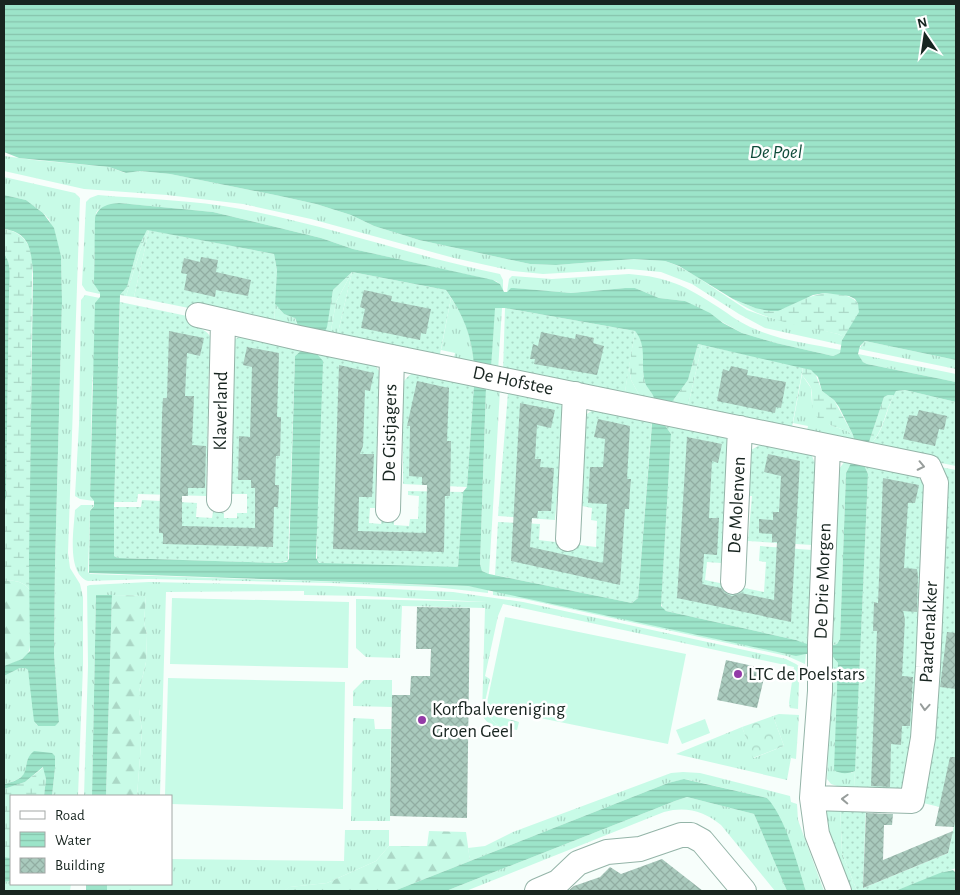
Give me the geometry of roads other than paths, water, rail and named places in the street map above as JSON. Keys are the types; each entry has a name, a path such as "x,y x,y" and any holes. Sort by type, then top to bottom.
{"street":[{"name":"De Hofstee","path":"198,315 330,345 839,449"},
{"name":"Klaverland","path":"219,500 223,322"},
{"name":"De Gistjagers","path":"388,510 392,357"},
{"path":"568,539 575,394"},
{"name":"De Molenven","path":"733,582 740,428"},
{"name":"Paardenakker","path":"812,798 912,801 923,738 936,482 929,467 839,449"},
{"name":"De Drie Morgen","path":"839,449 820,651 820,690 812,798 818,834 839,891"},
{"path":"537,891 558,882 578,864 608,852 633,851 674,836 686,834 691,834 702,841 744,891"}],"water":[{"name":"De Poel","path":"4,4 956,4 956,360 865,341 860,346 858,354 863,362 867,364 956,382 956,402 905,390 896,391 894,395 884,397 867,448 864,465 868,474 855,771 844,773 834,770 838,663 833,657 806,654 796,656 468,586 89,573 90,511 94,506 94,501 90,496 95,303 100,297 100,293 94,284 95,218 98,211 107,205 119,203 213,212 321,238 353,249 493,280 500,284 504,292 511,288 571,293 635,288 659,298 685,301 710,313 723,323 742,333 833,356 840,353 842,340 859,312 855,299 849,296 825,293 813,295 778,311 770,311 755,308 733,299 679,266 665,261 634,259 556,265 530,264 419,240 374,226 351,215 316,204 280,196 170,174 140,171 126,173 109,167 19,158 4,152","holes":["147,230 274,254 277,270 275,304 284,314 295,318 300,331 303,349 295,356 289,559 287,562 118,558 114,556 120,295 127,287 137,250","352,272 446,290 466,326 474,366 491,369 495,308 505,308 635,331 643,349 645,382 654,399 638,598 632,603 482,571 480,564 486,388 474,385 467,487 463,492 458,567 319,563 316,558 323,361 316,353 327,327 333,290","698,344 811,370 818,377 822,391 834,400 839,407 853,435 855,445 851,463 846,473 840,639 837,644 827,646 806,644 796,640 666,611 661,606 671,434 664,424 669,406 688,380"]},
{"path":"4,195 26,200 43,213 54,228 61,256 62,301 54,654 59,722 55,726 38,726 34,721 28,670 20,668 4,676 4,666 22,659 30,651 29,561 33,274 30,251 25,239 20,234 4,229"},
{"path":"4,254 7,258 10,277 6,498 4,507"},
{"path":"96,595 112,595 106,795 92,795"},
{"path":"34,751 52,753 55,756 52,795 44,795 46,779 43,767 25,782 4,789 4,784 22,776"},
{"path":"684,779 767,798 780,817 795,855 806,891 787,891 754,814 687,797 446,891 394,891 668,783"},
{"path":"4,857 10,858 10,881 4,882"},
{"path":"953,870 956,873 956,891 895,891 940,873"},
{"path":"86,885 107,885 107,891 86,891"}],"place":[{"name":"LTC de Poelstars","path":"738,674"},
{"name":"Korfbalvereniging Groen Geel","path":"422,720"}]}
